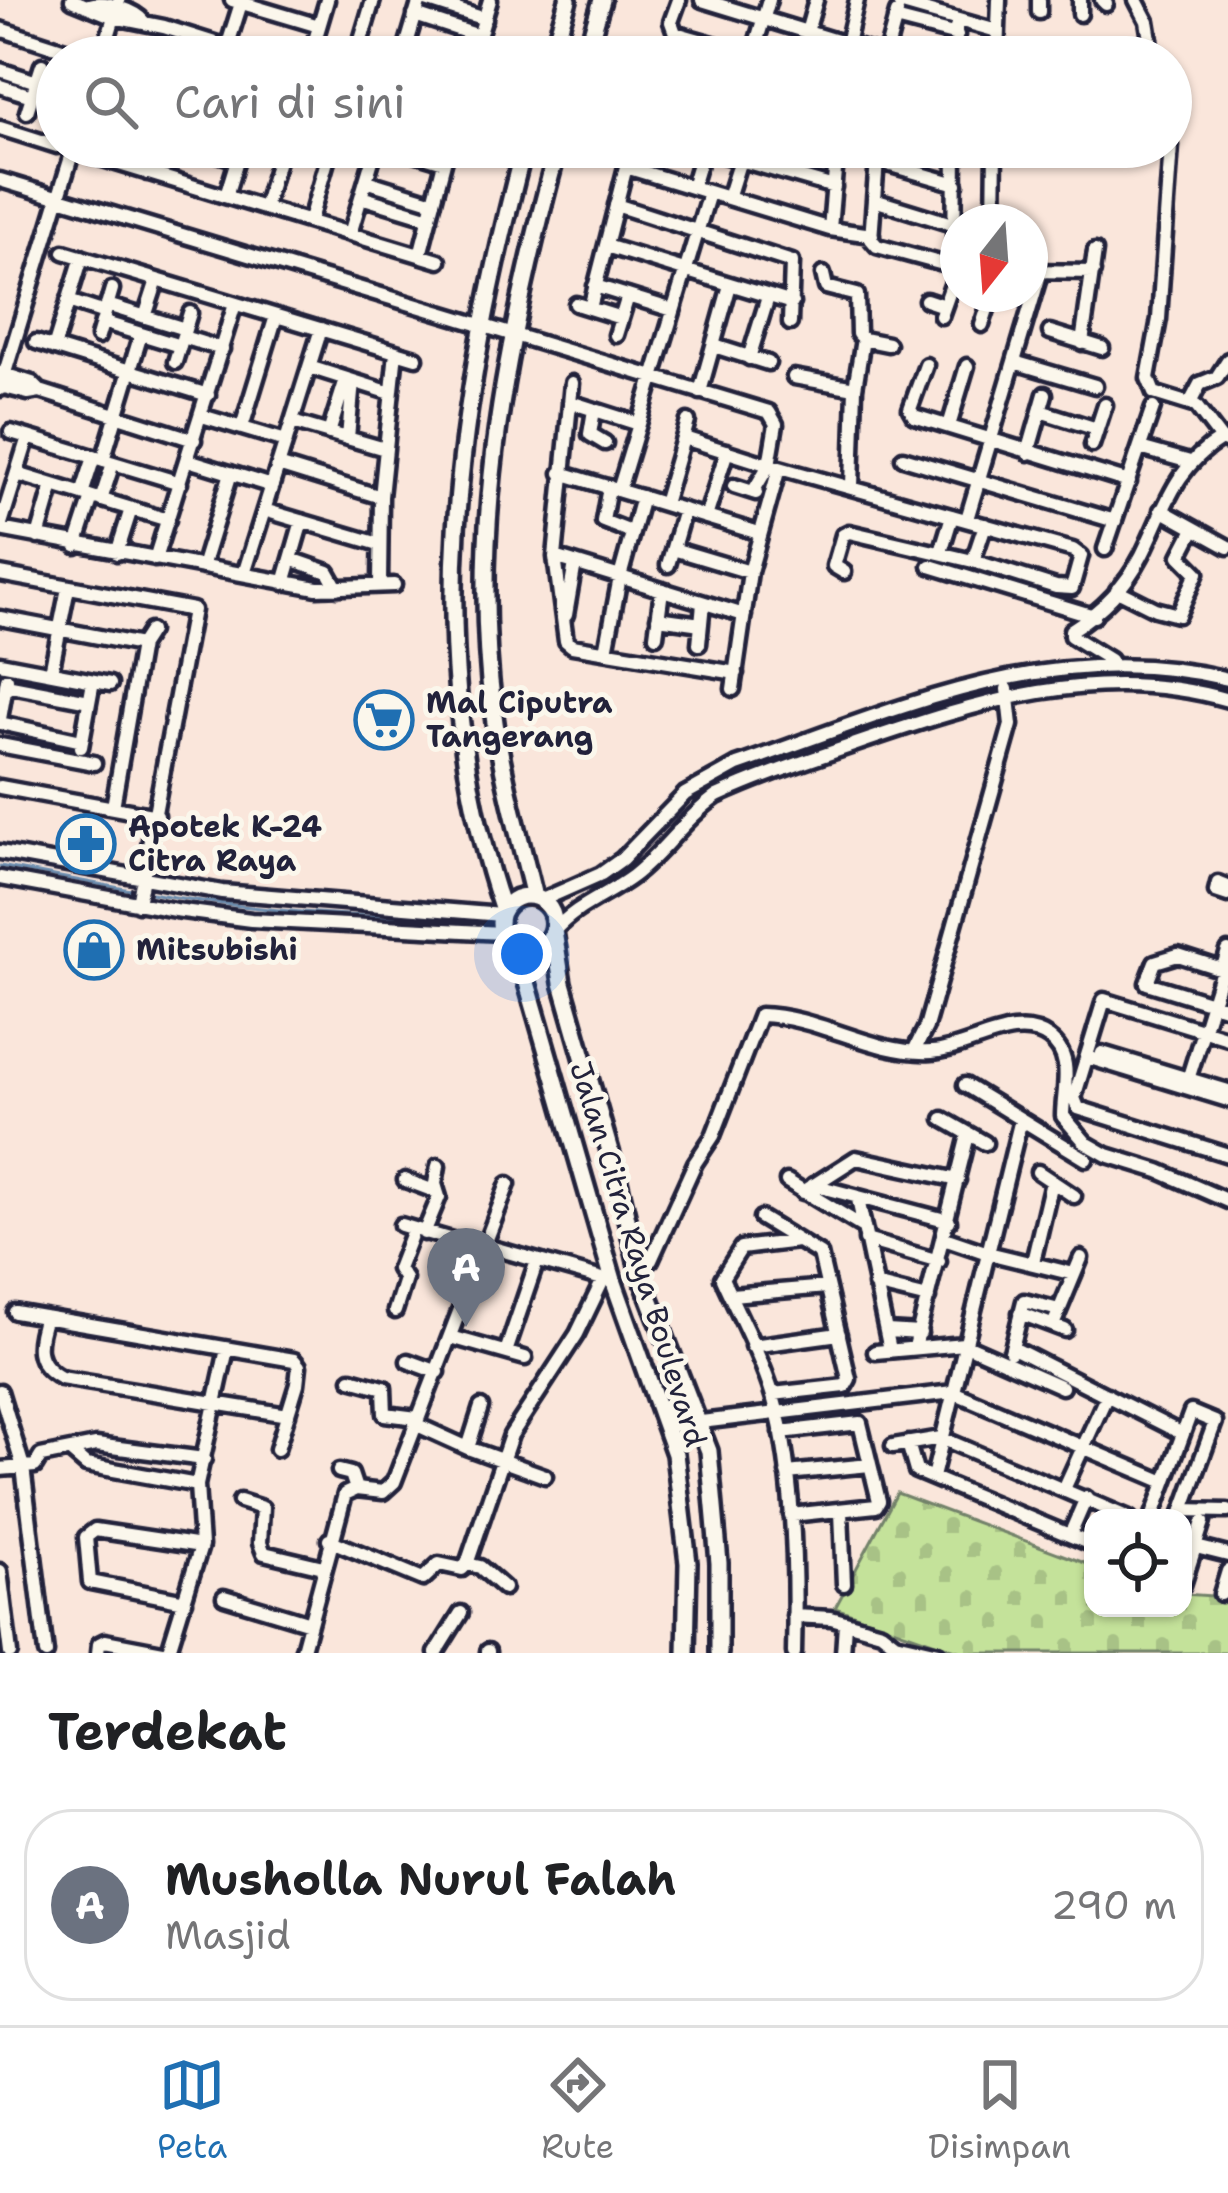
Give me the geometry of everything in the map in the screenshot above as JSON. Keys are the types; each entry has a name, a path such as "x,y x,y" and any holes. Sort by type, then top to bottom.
{"main road":[{"path":"557,36 568,0"},
{"path":"591,36 602,0"},
{"path":"519,168 481,327 455,506 453,612 465,742 490,876 502,913 502,934 517,948 535,949 554,931 553,914 538,898 507,787 486,620 490,485 513,336 553,168"},
{"path":"502,913 519,897 538,898"},
{"name":"Jalan Citra Raya Boulevard","path":"554,931 562,983 639,1270 709,1451 716,1517 719,1653"},
{"name":"Jalan Citra Raya Boulevard","path":"517,948 608,1280 667,1426 685,1529 686,1653"}],"street":[{"path":"72,0 89,5 98,2 184,36"},
{"path":"316,36 327,0"},
{"path":"362,36 373,0"},
{"path":"411,36 423,0 485,19"},
{"path":"415,16 479,36 490,0"},
{"path":"679,0 670,22 675,33 685,36"},
{"path":"702,0 815,36"},
{"path":"759,36 769,0"},
{"path":"806,32 816,0"},
{"path":"848,36 857,0"},
{"path":"998,36 999,0"},
{"path":"1136,0 1150,36"},
{"path":"230,36 239,1 319,26"},
{"path":"892,36 900,2 998,32"},
{"path":"896,19 957,34 956,19"},
{"path":"0,29 36,41"},
{"path":"0,70 34,89"},
{"path":"27,112 36,82"},
{"path":"0,86 34,89"},
{"path":"0,128 36,139"},
{"path":"69,168 8,383 194,440"},
{"path":"139,168 439,261"},
{"path":"147,172 148,168"},
{"path":"226,196 234,168"},
{"path":"264,208 276,168"},
{"path":"310,220 326,168"},
{"path":"350,234 370,168"},
{"path":"420,255 443,168"},
{"path":"621,318 583,306 596,286 626,168"},
{"path":"629,168 830,229 872,235"},
{"path":"692,187 695,168"},
{"path":"728,198 737,168"},
{"path":"768,168 834,187"},
{"path":"830,229 835,168"},
{"path":"877,168 872,235 877,246 940,264"},
{"path":"914,168 956,184"},
{"path":"956,168 956,204"},
{"path":"994,204 995,168"},
{"path":"1112,665 1071,636 1071,630 1094,616 1117,590 1143,552 1190,462 1225,441 1203,410 1154,392 1149,383 1159,319 1169,168"},
{"path":"0,180 772,414 776,424 774,466 750,572 733,689"},
{"path":"366,181 434,202"},
{"path":"631,532 603,521 639,424 710,193"},
{"path":"361,197 430,218"},
{"path":"874,200 940,220"},
{"path":"616,205 794,263 790,323"},
{"path":"606,246 792,303"},
{"path":"1082,343 1095,251"},
{"path":"64,252 416,358"},
{"path":"54,348 82,257"},
{"path":"1048,271 1093,272"},
{"path":"823,274 826,286 857,295 858,334 888,344"},
{"path":"145,316 157,280"},
{"path":"700,392 730,285"},
{"path":"596,286 674,310"},
{"path":"98,338 112,289"},
{"path":"616,335 628,296"},
{"path":"749,358 769,296"},
{"path":"926,300 940,309"},
{"path":"68,302 105,313 145,316 182,338"},
{"path":"155,560 235,304"},
{"path":"982,325 986,312"},
{"path":"941,552 978,481 1025,312"},
{"path":"105,313 141,334 222,349"},
{"path":"175,362 190,313"},
{"path":"242,427 276,316"},
{"path":"244,574 321,329"},
{"path":"1050,332 1102,348"},
{"path":"76,546 141,334"},
{"path":"851,486 863,339"},
{"path":"36,342 208,394"},
{"path":"714,346 768,363"},
{"path":"28,437 0,528 284,583 337,588 387,585 379,544 396,352"},
{"path":"1190,403 1200,384 1217,377 1228,360"},
{"path":"1013,362 1095,386"},
{"path":"926,365 910,412 1129,482"},
{"path":"949,426 967,366"},
{"path":"309,367 391,393"},
{"path":"794,377 856,388"},
{"path":"329,433 349,380"},
{"path":"348,438 349,380"},
{"path":"572,383 555,556 569,644 736,673"},
{"path":"1028,453 1045,394"},
{"path":"570,402 639,424"},
{"path":"1092,446 1106,405"},
{"path":"1105,549 1153,408"},
{"path":"594,410 590,434 605,442"},
{"path":"1040,411 1097,429"},
{"path":"202,416 286,441"},
{"path":"664,504 688,421"},
{"path":"292,422 385,449"},
{"path":"11,432 180,483"},
{"path":"684,438 1078,552 1080,560 1072,587 1056,587 941,552 845,532 834,566 844,572"},
{"path":"1140,448 1190,462"},
{"path":"706,517 727,451"},
{"path":"903,458 1115,521"},
{"path":"188,460 272,486"},
{"path":"278,465 381,497"},
{"path":"753,491 774,466"},
{"path":"202,567 231,473"},
{"path":"561,473 759,533"},
{"path":"17,474 168,520"},
{"path":"38,537 53,485"},
{"path":"734,486 769,496"},
{"path":"606,651 642,497"},
{"path":"117,553 130,508"},
{"path":"264,510 379,544"},
{"path":"668,565 685,510"},
{"path":"1161,510 1228,547"},
{"path":"284,583 302,521"},
{"path":"973,561 985,525"},
{"path":"1117,590 1178,615 1196,577 1195,569 1180,557 1193,529"},
{"path":"673,549 750,572"},
{"path":"555,556 744,615"},
{"path":"291,559 328,572 337,588"},
{"path":"565,619 575,562"},
{"path":"930,566 1094,616"},
{"path":"0,574 193,610 141,892"},
{"path":"51,671 68,588"},
{"path":"656,636 662,590"},
{"path":"699,644 704,603"},
{"path":"0,618 141,645"},
{"path":"658,619 701,624"},
{"path":"113,808 141,645 150,632"},
{"path":"82,741 0,721 4,664 110,684"},
{"path":"538,898 601,874 707,779 912,704 1005,676 1112,665 1162,667 1228,679"},
{"path":"914,1051 926,1027 1011,725 1005,676"},
{"path":"79,760 93,681"},
{"path":"6,685 89,701"},
{"path":"554,931 573,910 634,875 679,827 717,796 919,722 1008,695 1127,685 1192,691 1228,700"},
{"path":"0,745 94,763"},
{"path":"0,787 157,816"},
{"path":"0,852 251,920 502,934"},
{"path":"0,878 141,892 502,913"},
{"path":"1187,1083 1228,951"},
{"path":"1225,970 1178,955 1151,967 1147,983 1228,1008"},
{"path":"1228,1038 1104,1000 1074,1098 1078,1108 1228,1154"},
{"path":"639,1270 651,1260 698,1156 709,1144 760,1015 782,1017 905,1053 949,1049 1021,1029 1043,1034 1062,1052 1066,1068 1063,1117 1086,1143 1228,1201"},
{"path":"1088,1053 1228,1100"},
{"path":"1187,1083 1228,1091"},
{"path":"965,1085 1086,1159"},
{"path":"933,1477 1021,1118"},
{"path":"943,1119 985,1143"},
{"path":"918,1340 968,1135"},
{"path":"808,1188 856,1158 958,1180"},
{"path":"394,1311 405,1279 399,1266 413,1229 439,1197 438,1166"},
{"path":"1038,1172 1074,1196"},
{"path":"405,1180 437,1192"},
{"path":"787,1181 949,1221"},
{"path":"1033,1262 1052,1182"},
{"path":"302,1653 345,1494 356,1489 389,1489 508,1184"},
{"path":"808,1188 865,1234 939,1261"},
{"path":"858,1199 890,1350"},
{"path":"760,1217 820,1254 849,1379 847,1385 773,1394"},
{"path":"329,1540 423,1579 439,1564 462,1569 511,1435 608,1280 413,1229"},
{"path":"944,1238 1074,1274"},
{"path":"794,1653 791,1515 781,1432 773,1394 722,1278 741,1248 798,1241"},
{"path":"1009,1363 1020,1313 1028,1300 1059,1321 1081,1258"},
{"path":"506,1352 537,1261"},
{"path":"875,1285 928,1298"},
{"path":"731,1295 827,1287"},
{"path":"15,1312 297,1363 297,1384 277,1449"},
{"path":"46,1317 36,1348 55,1375 288,1415"},
{"path":"886,1331 918,1340 964,1344 1107,1395 1181,1433"},
{"path":"752,1346 839,1334"},
{"path":"452,1337 525,1358"},
{"path":"875,1352 918,1340"},
{"path":"1012,1348 1064,1381"},
{"path":"98,1653 99,1644 105,1641 168,1653 201,1546 197,1485 226,1349"},
{"path":"408,1361 438,1372"},
{"path":"351,1379 384,1388 385,1414 416,1421 503,1463 545,1476"},
{"path":"1056,1402 1064,1381"},
{"path":"0,1391 46,1653"},
{"path":"667,1426 953,1392 1165,1482"},
{"path":"1064,1489 1107,1395"},
{"path":"468,1448 482,1407"},
{"path":"1155,1509 1191,1412 1215,1421 1184,1509"},
{"path":"781,1432 860,1423 878,1504 791,1515"},
{"path":"1084,1541 915,1470 901,1445 941,1438 1110,1509"},
{"path":"12,1468 35,1466 41,1456 96,1445 204,1459"},
{"path":"71,1452 86,1465 197,1485"},
{"path":"787,1473 870,1465"},
{"path":"339,1471 350,1474 356,1489"},
{"path":"1070,1535 1086,1498"},
{"path":"240,1502 262,1508 264,1553 323,1568"},
{"path":"1192,1513 1228,1511"},
{"path":"841,1512 844,1584"},
{"path":"1192,1558 1203,1522"},
{"path":"185,1601 90,1582 86,1537 94,1530 201,1546"},
{"path":"1196,1546 1228,1555"},
{"path":"467,1564 476,1564 505,1588"},
{"path":"0,1571 10,1653"},
{"path":"1221,1594 1228,1571"},
{"path":"224,1597 310,1623"},
{"path":"436,1653 461,1613"},
{"path":"794,1616 881,1632 894,1648 938,1653"},
{"path":"843,1653 845,1623"}],"green space":[{"path":"897,1493 1084,1563 1084,1617 1192,1617 1192,1595 1228,1597 1228,1653 964,1653 835,1608"}],"waterway":[{"path":"0,866 131,890"},
{"path":"145,892 302,912 460,919"}],"place":[{"name":"Mal Ciputra Tangerang","path":"384,720"},
{"name":"Apotek K-24 Citra Raya","path":"86,844"},
{"name":"Mitsubishi","path":"94,950"},
{"name":"Musholla Nurul Falah","path":"466,1327"}]}
